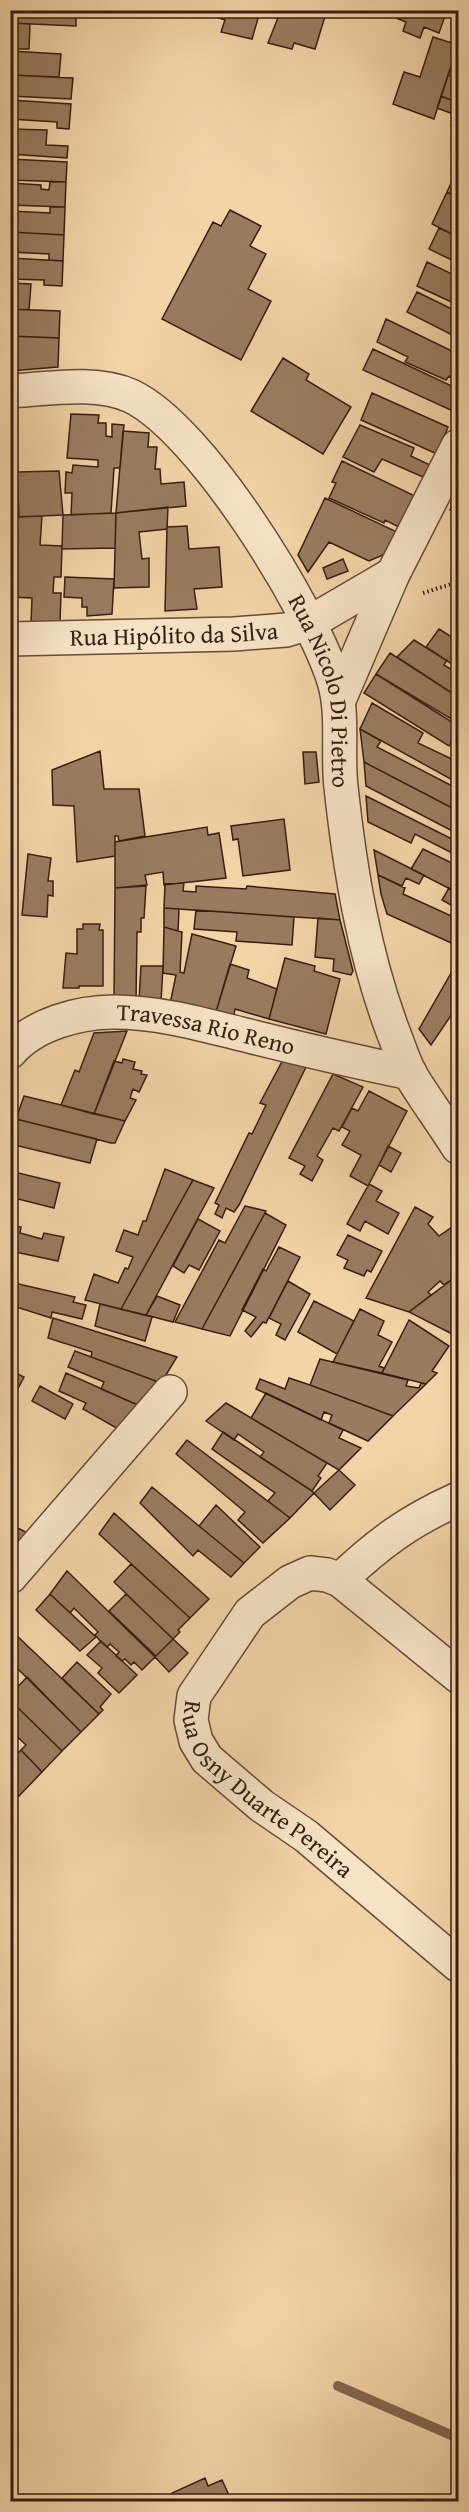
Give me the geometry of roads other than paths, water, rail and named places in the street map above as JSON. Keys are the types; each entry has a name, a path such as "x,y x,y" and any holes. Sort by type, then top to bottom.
{"street":[{"name":"Rua Nicolo Di Pietro","path":"10,391 99,388 131,396 166,421 206,463 256,533 309,623 326,659 339,700 341,786 358,905 384,1008 410,1073 459,1147"},
{"path":"339,700 393,574 459,446"},
{"name":"Rua Hipólito da Silva","path":"10,639 234,634 286,630 309,623 393,574"},
{"name":"Travessa Rio Reno","path":"10,1052 25,1038 46,1026 77,1015 115,1012 182,1020 328,1056 410,1073"},
{"path":"10,1577 170,1392"},
{"name":"Rua Osny Duarte Pereira","path":"459,1498 399,1530 368,1554 325,1577 290,1582 249,1613 194,1696 191,1720 196,1742 207,1759 262,1806 306,1836 459,1965"},
{"path":"325,1577 459,1676"}],"waterway":[{"path":"338,2386 458,2438"}]}
